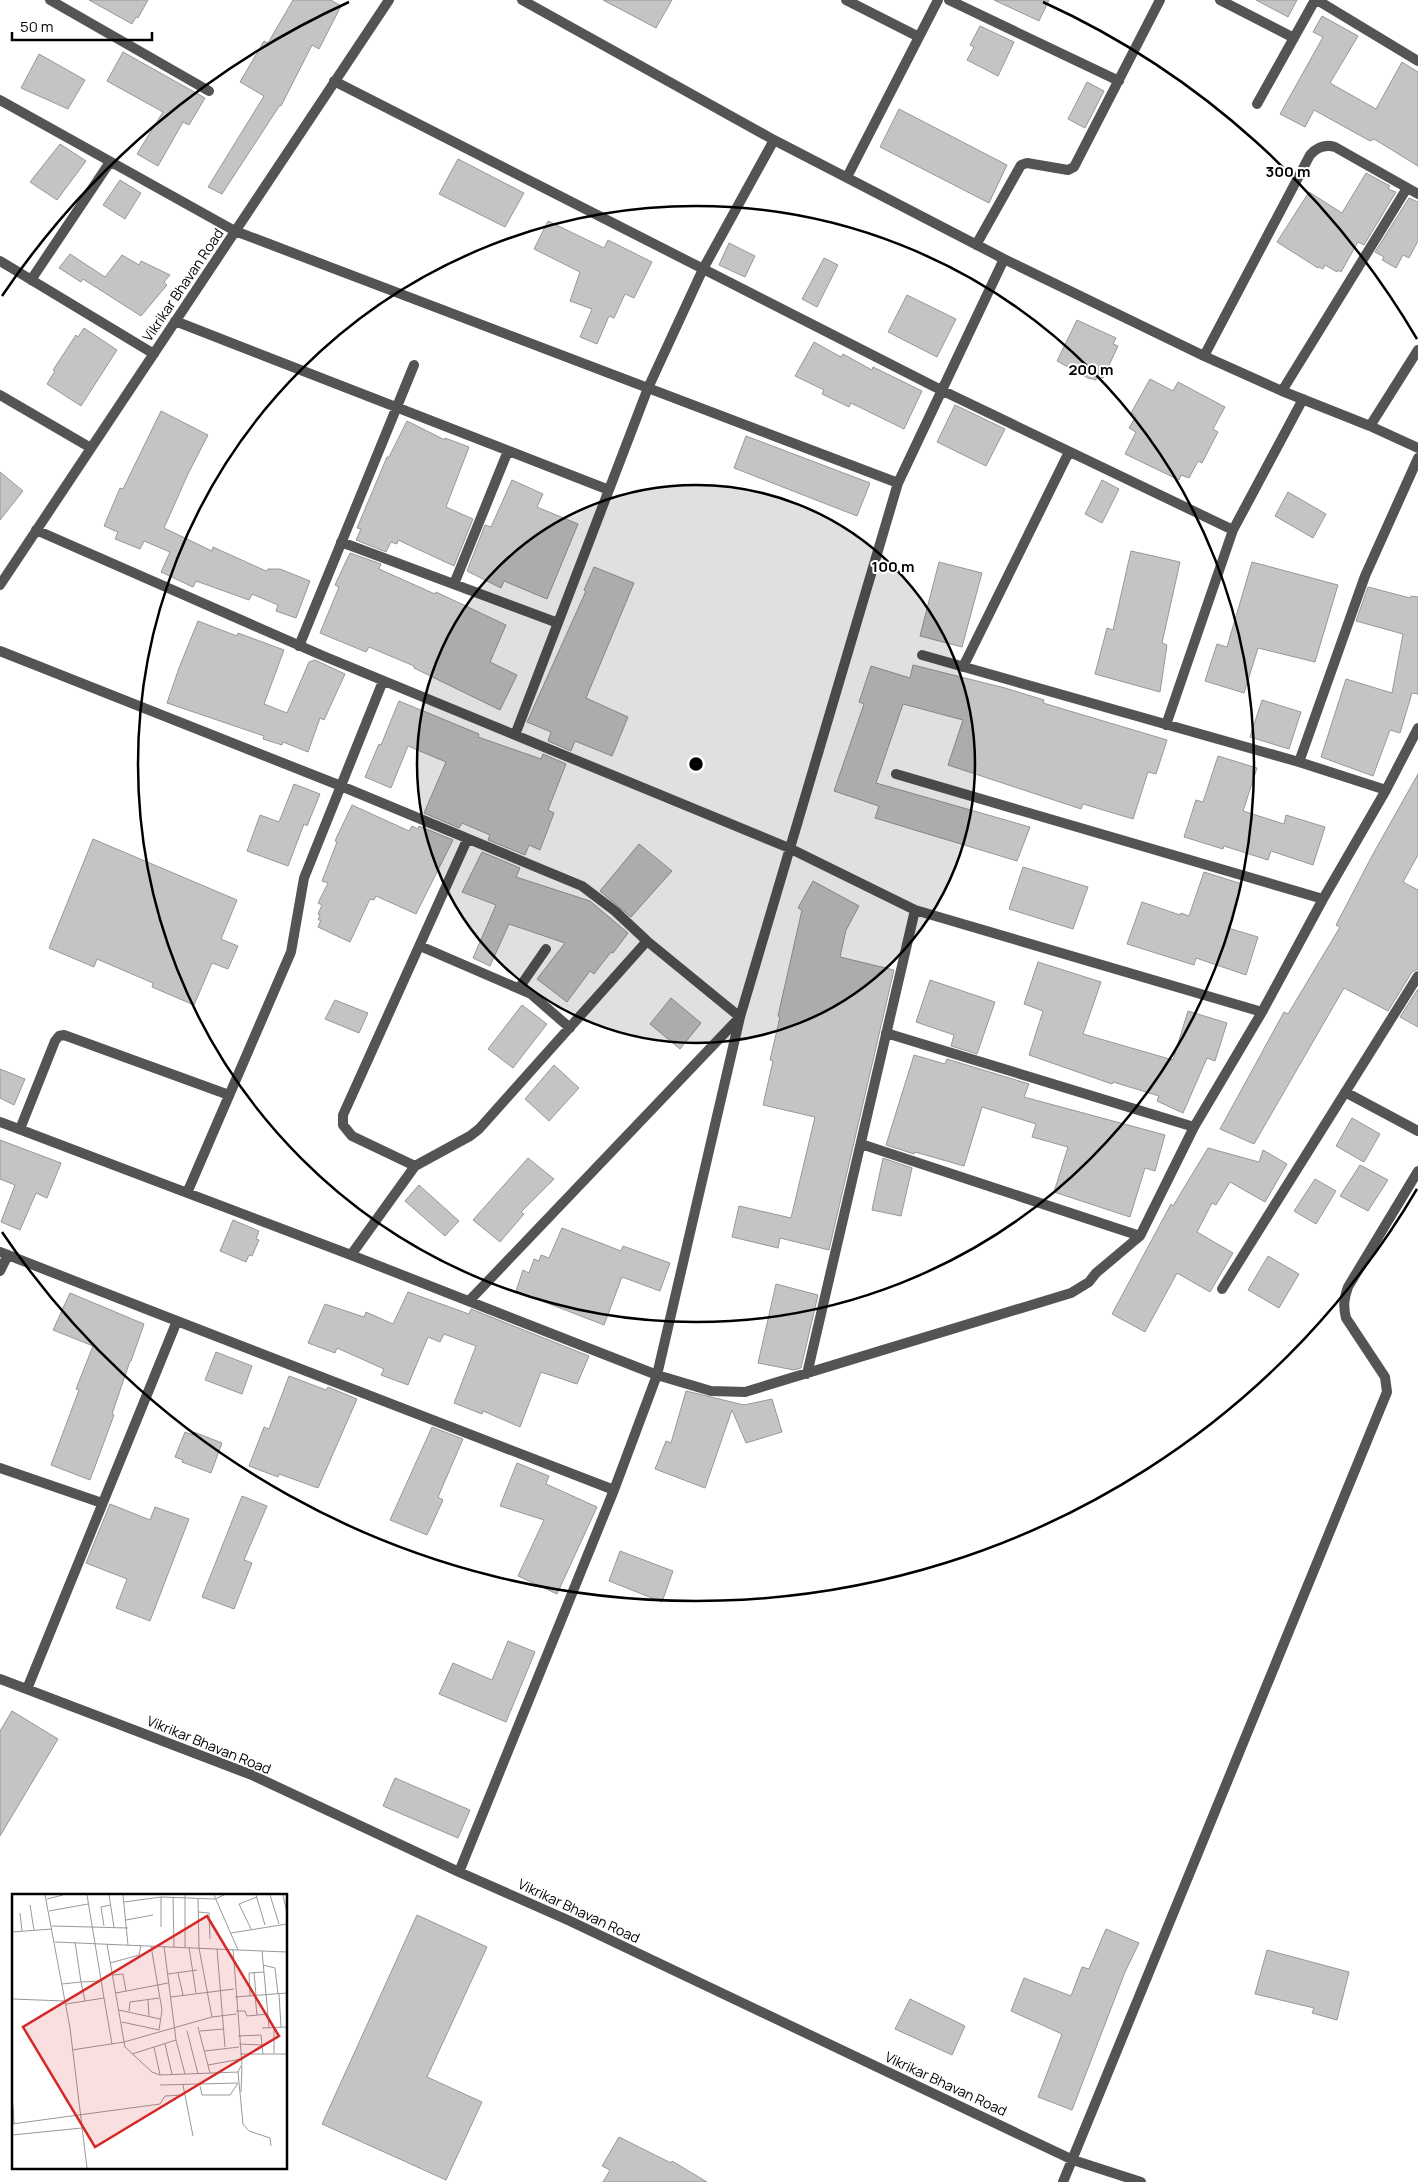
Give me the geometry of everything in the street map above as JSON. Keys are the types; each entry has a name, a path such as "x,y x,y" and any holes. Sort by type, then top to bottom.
{"street":[{"path":"50,0 209,91"},
{"name":"Vikrikar Bhavan Road","path":"0,585 388,0"},
{"path":"522,0 774,140 976,245 1204,356 1418,448"},
{"path":"846,0 919,37"},
{"path":"847,177 938,0"},
{"path":"949,0 1119,81"},
{"path":"976,245 1021,165 1027,163 1068,170 1074,167 1160,0"},
{"path":"1220,0 1294,38"},
{"path":"1257,104 1316,0 1418,61"},
{"path":"334,81 941,390 1233,530"},
{"path":"0,100 235,231 898,483"},
{"path":"515,735 648,388 703,269 774,140"},
{"path":"1204,356 1310,155 1315,149 1328,145 1335,147 1418,194"},
{"path":"31,280 110,162"},
{"path":"1282,391 1407,188"},
{"path":"459,1872 614,1490 657,1375 740,1017 898,483 1004,259"},
{"path":"0,261 154,354"},
{"path":"175,321 609,490"},
{"path":"1370,426 1418,350"},
{"path":"299,646 414,364"},
{"path":"0,395 91,448"},
{"path":"1166,725 1233,530 1303,399"},
{"path":"454,584 508,452"},
{"path":"963,667 1069,452"},
{"path":"1299,762 1366,576 1418,458"},
{"path":"36,530 299,646 789,848 915,910 1262,1012"},
{"path":"341,542 558,623"},
{"path":"0,651 341,786 467,840 582,886 609,906 647,941 740,1017"},
{"path":"922,655 1299,762 1386,790"},
{"path":"187,1193 291,952 304,878 383,681"},
{"path":"0,1122 351,1255 657,1375 711,1391 745,1392 1071,1293 1089,1282 1096,1273 1140,1236 1194,1127 1262,1012 1323,899 1386,790 1418,728"},
{"path":"896,774 1323,899"},
{"path":"415,1166 352,1136 343,1125 344,1115 467,840"},
{"path":"808,1374 915,910"},
{"path":"351,1255 415,1166 470,1136 479,1129 647,941"},
{"path":"420,946 519,988 541,1002 570,1028"},
{"path":"519,988 546,949"},
{"path":"1222,1289 1418,976"},
{"path":"470,1301 740,1017"},
{"path":"886,1033 1194,1127"},
{"path":"20,1129 55,1042 59,1036 64,1035 229,1095"},
{"path":"1346,1092 1418,1131"},
{"path":"861,1144 1140,1236"},
{"path":"1063,2182 1386,1392 1385,1377 1346,1318 1344,1298 1348,1287 1418,1171"},
{"path":"0,1271 4,1254 614,1490"},
{"path":"28,1689 177,1320"},
{"path":"0,1468 102,1504"},
{"name":"Vikrikar Bhavan Road","path":"0,1679 252,1775 459,1872 579,1925 1073,2160 1141,2182"}],"building":[{"path":"89,0 148,0 138,18 136,17 132,24"},
{"path":"293,0 331,0 341,6 319,49 312,45 281,106 222,194 208,187 264,96 240,82 264,41 268,43"},
{"path":"603,0 672,0 656,28"},
{"path":"994,0 1049,0 1039,21"},
{"path":"1256,0 1297,0 1288,17"},
{"path":"1322,16 1358,36 1330,83 1376,109 1402,62 1418,72 1418,166 1374,139 1370,141 1314,110 1305,127 1280,114 1323,37 1313,32"},
{"path":"980,26 1014,42 998,76 967,60 974,47 970,45"},
{"path":"123,52 205,98 189,125 183,122 158,166 137,154 163,112 107,81"},
{"path":"39,54 85,80 68,109 21,88"},
{"path":"1087,82 1104,91 1085,128 1068,119"},
{"path":"899,109 1007,165 989,203 880,147"},
{"path":"60,144 86,161 57,200 30,182"},
{"path":"458,159 524,193 505,227 439,194"},
{"path":"1366,173 1390,186 1388,189 1396,192 1364,245 1358,242 1341,272 1338,270 1337,272 1325,265 1323,269 1318,268 1277,242 1309,192 1342,213"},
{"path":"120,180 141,193 125,219 103,205"},
{"path":"1409,198 1418,202 1418,241 1409,258 1403,255 1396,268 1382,260 1384,257 1375,252"},
{"path":"548,221 604,248 608,240 652,262 634,298 625,294 614,318 609,316 597,344 580,337 592,309 570,301 580,272 534,249"},
{"path":"729,243 755,256 745,277 719,265"},
{"path":"70,254 105,277 122,255 139,265 141,261 170,275 164,282 167,285 141,316 83,279 81,282 59,268"},
{"path":"824,258 838,265 817,307 802,299"},
{"path":"907,295 956,319 937,357 888,332"},
{"path":"1077,320 1116,338 1113,344 1118,346 1103,378 1098,376 1096,380 1088,378 1057,361"},
{"path":"84,328 117,350 81,406 47,384 55,371 53,370 76,335 78,337"},
{"path":"814,342 841,357 843,354 872,370 873,367 922,391 904,429 851,403 849,407 822,394 824,390 795,376"},
{"path":"1150,379 1173,391 1178,382 1225,407 1213,429 1218,432 1202,463 1198,461 1189,478 1181,475 1179,480 1125,454 1136,432 1129,428 1136,416 1131,413"},
{"path":"955,405 1005,429 986,466 937,442"},
{"path":"161,411 208,435 164,528 212,551 213,547 266,571 268,569 280,569 310,581 296,618 276,611 278,605 252,594 249,600 196,581 193,587 161,572 170,552 144,541 140,549 115,539 118,532 104,526 120,488 123,489"},
{"path":"407,421 445,440 445,438 469,447 446,507 473,519 454,566 398,540 397,544 391,542 386,552 356,540 361,529 357,528 387,457 389,457"},
{"path":"746,436 870,483 857,516 734,468"},
{"path":"0,472 23,491 0,520"},
{"path":"512,480 543,494 537,507 578,524 547,599 504,581 501,588 467,571 485,525 491,527"},
{"path":"1102,480 1119,489 1102,523 1085,514"},
{"path":"1288,492 1326,514 1313,538 1275,516"},
{"path":"1131,551 1180,562 1162,643 1167,645 1160,692 1095,674 1107,628 1113,630"},
{"path":"350,553 381,564 379,569 435,594 436,592 506,625 490,662 517,675 500,710 414,668 414,666 369,647 366,652 320,633 339,587 335,585"},
{"path":"939,562 982,573 962,647 920,636"},
{"path":"1252,562 1338,585 1315,662 1258,648 1244,693 1205,681 1217,644 1227,647"},
{"path":"594,567 634,583 586,698 628,717 612,756 575,741 571,751 548,741 551,732 527,722 586,591 584,590"},
{"path":"1368,587 1410,598 1411,596 1418,597 1418,694 1412,693 1400,733 1390,730 1373,776 1321,757 1346,679 1392,693 1403,634 1356,621"},
{"path":"198,621 237,636 238,633 284,650 264,704 287,713 309,662 315,660 345,674 324,720 320,718 308,752 283,742 282,745 263,739 264,736 167,703"},
{"path":"913,665 1005,688 1044,700 1043,703 1167,740 1156,774 1148,772 1133,819 1083,804 1081,809 948,765 963,720 903,704 876,783 1030,827 1017,861 875,818 879,806 834,791 864,704 859,702 871,666 910,678"},
{"path":"1262,700 1301,712 1289,749 1250,737"},
{"path":"399,701 479,734 478,737 541,759 543,754 566,764 548,810 554,813 540,850 529,845 525,855 488,840 490,835 462,823 459,828 424,813 446,762 408,746 391,788 365,777 379,744 381,745"},
{"path":"1218,756 1257,768 1243,811 1284,824 1286,815 1325,827 1313,865 1271,851 1268,860 1224,846 1223,849 1184,837 1196,800 1203,802"},
{"path":"1418,774 1418,855 1403,882 1418,890 1418,969 1412,972 1388,1011 1344,988 1254,1144 1220,1129 1284,1012 1288,1014 1340,927 1336,925"},
{"path":"294,784 320,794 307,826 304,824 288,866 247,851 260,815 279,822"},
{"path":"352,805 409,831 412,826 418,829 419,826 453,840 416,914 376,896 374,900 370,899 350,942 318,927 321,920 318,920 320,915 318,914 322,905 318,903 328,883 322,881 337,842 335,841"},
{"path":"93,839 237,900 221,939 238,946 228,969 212,963 194,1005 152,987 153,983 97,959 94,967 49,948"},
{"path":"639,844 672,871 631,917 600,891"},
{"path":"482,852 520,868 516,877 590,901 628,933 594,974 590,971 567,1002 537,979 565,943 509,924 490,966 473,958 496,905 462,892"},
{"path":"1023,867 1088,887 1073,929 1009,909"},
{"path":"1204,872 1242,884 1228,928 1258,937 1246,975 1196,958 1194,965 1127,944 1142,902 1180,915 1181,913 1189,916"},
{"path":"813,881 859,906 846,930 840,957 894,970 829,1250 780,1238 778,1248 732,1237 739,1206 791,1218 815,1117 763,1105 773,1061 770,1060 780,1017 778,1016 802,910 798,908"},
{"path":"1038,962 1101,982 1083,1034 1173,1060 1188,1011 1227,1023 1215,1061 1207,1058 1183,1113 1157,1101 1159,1096 1113,1082 1112,1084 1029,1055 1043,1011 1024,1004"},
{"path":"930,980 995,1002 977,1054 951,1046 954,1035 916,1022"},
{"path":"1418,989 1418,1027 1400,1017"},
{"path":"671,998 701,1023 680,1049 650,1024"},
{"path":"335,1000 368,1013 359,1033 325,1019"},
{"path":"522,1005 547,1024 513,1068 488,1049"},
{"path":"914,1055 945,1064 947,1059 1029,1084 1024,1097 1165,1135 1155,1171 1145,1168 1130,1217 1054,1192 1068,1147 1032,1137 1036,1124 982,1107 964,1166 886,1145"},
{"path":"554,1065 579,1088 549,1121 525,1099"},
{"path":"0,1069 25,1079 14,1105 0,1098"},
{"path":"1352,1118 1380,1134 1364,1162 1336,1146"},
{"path":"0,1140 61,1163 47,1198 36,1193 20,1230 1,1222 15,1185 0,1179"},
{"path":"1208,1148 1259,1162 1263,1150 1287,1164 1265,1202 1230,1182 1216,1205 1212,1203 1197,1232 1233,1253 1210,1292 1177,1273 1145,1332 1112,1314 1171,1204 1173,1206"},
{"path":"528,1158 554,1179 521,1212 524,1214 500,1242 473,1220"},
{"path":"883,1158 912,1168 901,1216 872,1210"},
{"path":"1360,1165 1388,1180 1368,1211 1340,1196"},
{"path":"1315,1179 1336,1191 1316,1224 1294,1211"},
{"path":"419,1185 459,1221 445,1236 405,1201"},
{"path":"233,1220 259,1231 256,1239 259,1240 252,1256 249,1255 246,1262 220,1251"},
{"path":"562,1228 621,1251 623,1246 670,1263 660,1291 622,1277 604,1325 516,1291 523,1270 529,1273 534,1259 539,1261 541,1255 549,1258"},
{"path":"1268,1256 1299,1274 1279,1308 1248,1290"},
{"path":"776,1284 818,1295 801,1368 794,1370 758,1363"},
{"path":"408,1292 469,1314 471,1309 589,1356 577,1384 541,1372 520,1427 483,1411 482,1414 454,1403 476,1346 444,1334 440,1342 428,1337 408,1385 381,1375 384,1369 337,1348 335,1353 308,1343 325,1304 364,1317 366,1312 393,1324"},
{"path":"70,1293 144,1324 90,1480 51,1465 79,1390 76,1389 93,1346 53,1330"},
{"path":"216,1352 252,1366 242,1394 205,1380"},
{"path":"289,1376 326,1390 328,1387 357,1399 318,1488 279,1474 278,1477 249,1466 264,1427 269,1429"},
{"path":"686,1391 744,1405 772,1399 782,1432 746,1443 732,1410 705,1488 655,1469 666,1441 671,1443"},
{"path":"432,1427 463,1439 438,1497 443,1500 427,1535 390,1520"},
{"path":"185,1432 193,1435 194,1432 222,1443 211,1473 182,1462 183,1460 175,1457"},
{"path":"517,1463 549,1476 546,1484 597,1507 557,1594 518,1576 544,1520 500,1506"},
{"path":"242,1496 267,1506 244,1560 252,1563 234,1609 202,1597"},
{"path":"110,1504 150,1520 155,1507 189,1519 150,1621 116,1608 127,1579 86,1563"},
{"path":"620,1551 673,1571 662,1602 609,1581"},
{"path":"508,1641 535,1652 506,1722 439,1694 453,1663 492,1680"},
{"path":"12,1711 58,1739 0,1836 0,1731"},
{"path":"395,1778 470,1810 458,1838 383,1806"},
{"path":"417,1915 487,1947 427,2077 482,2102 446,2180 322,2124"},
{"path":"1106,1929 1139,1943 1125,1972 1072,2110 1038,2097 1062,2034 1011,2011 1024,1978 1071,1996 1082,1967 1089,1969"},
{"path":"1267,1950 1349,1972 1337,2020 1312,2013 1314,2008 1255,1994"},
{"path":"910,1999 965,2026 952,2055 895,2029"},
{"path":"619,2137 671,2163 672,2161 707,2182 603,2182 610,2170 602,2166"}]}
